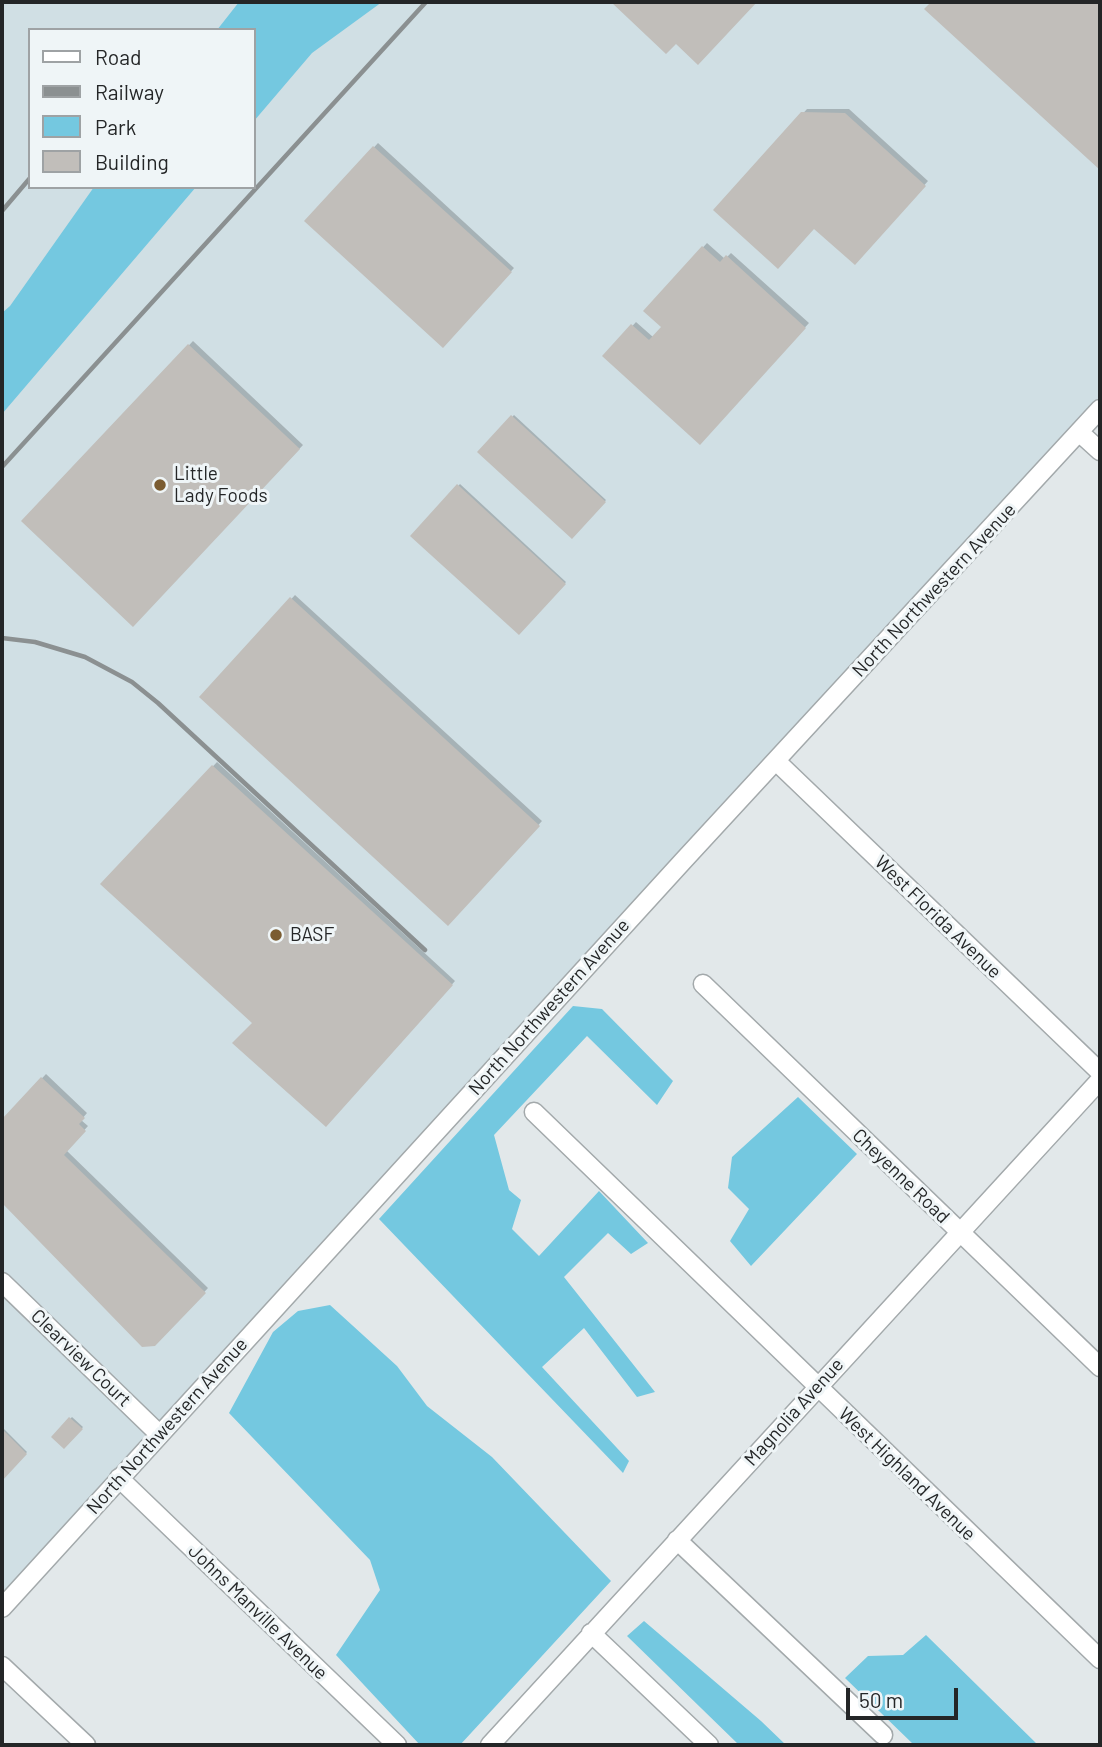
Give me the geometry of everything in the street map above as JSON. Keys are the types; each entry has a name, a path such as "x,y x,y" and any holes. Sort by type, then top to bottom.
{"street":[{"name":"North Northwestern Avenue","path":"2,1608 1100,409"},
{"path":"1079,432 1100,451"},
{"name":"West Florida Avenue","path":"776,761 1100,1072"},
{"name":"Cheyenne Road","path":"703,984 1100,1367"},
{"name":"Magnolia Avenue","path":"490,1745 1100,1080"},
{"name":"West Highland Avenue","path":"534,1112 1100,1659"},
{"name":"Clearview Court","path":"2,1282 159,1434"},
{"name":"Johns Manville Avenue","path":"119,1478 397,1745"},
{"path":"677,1539 883,1735"},
{"path":"592,1633 709,1745"},
{"path":"2,1666 86,1745"}],"shaded area":[{"path":"2,2 1100,2 1100,413 2,1613"}],"green space":[{"path":"239,2 382,2 312,53 256,119 256,28 219,28"},
{"path":"93,189 194,189 2,414 2,313 10,306"},
{"path":"573,1006 602,1009 673,1081 657,1105 587,1036 494,1135 509,1190 521,1200 512,1229 539,1256 599,1191 648,1243 631,1254 608,1233 564,1277 655,1392 637,1397 584,1328 542,1367 629,1461 623,1473 379,1219"},
{"path":"798,1097 857,1154 751,1266 730,1241 749,1209 728,1188 732,1157"},
{"path":"330,1305 397,1366 427,1406 492,1457 611,1581 460,1745 420,1745 336,1655 380,1590 370,1560 229,1413 273,1332 298,1311"},
{"path":"644,1621 786,1745 739,1745 627,1636"},
{"path":"926,1635 1038,1745 914,1745 845,1678 868,1656 903,1655"}],"building":[{"path":"611,2 757,2 698,65 676,44 666,54"},
{"path":"931,2 1100,2 1100,170 924,9"},
{"path":"801,112 845,113 926,186 855,265 814,229 778,269 713,210"},
{"path":"373,146 512,272 443,348 304,221"},
{"path":"702,246 720,262 726,255 806,328 700,445 602,356 631,324 649,340 661,327 643,311"},
{"name":"Little Lady Foods","path":"188,344 300,449 133,627 21,521"},
{"path":"511,415 606,502 572,539 477,452"},
{"path":"457,484 566,584 519,635 410,536"},
{"path":"290,597 540,826 448,926 199,697"},
{"name":"BASF","path":"212,765 453,985 326,1127 232,1043 252,1023 100,884"},
{"path":"41,1077 85,1118 79,1124 86,1131 64,1155 206,1293 155,1346 142,1347 2,1203 2,1119"},
{"path":"69,1417 83,1429 64,1449 51,1437"},
{"path":"2,1429 27,1454 2,1481"}],"railway":[{"path":"256,188 426,2"},
{"path":"2,211 28,180"},
{"path":"2,467 255,189"},
{"path":"2,638 35,642 85,657 132,682 425,950"}],"place":[{"name":"Little Lady Foods","path":"160,485"},
{"name":"BASF","path":"276,935"}]}
